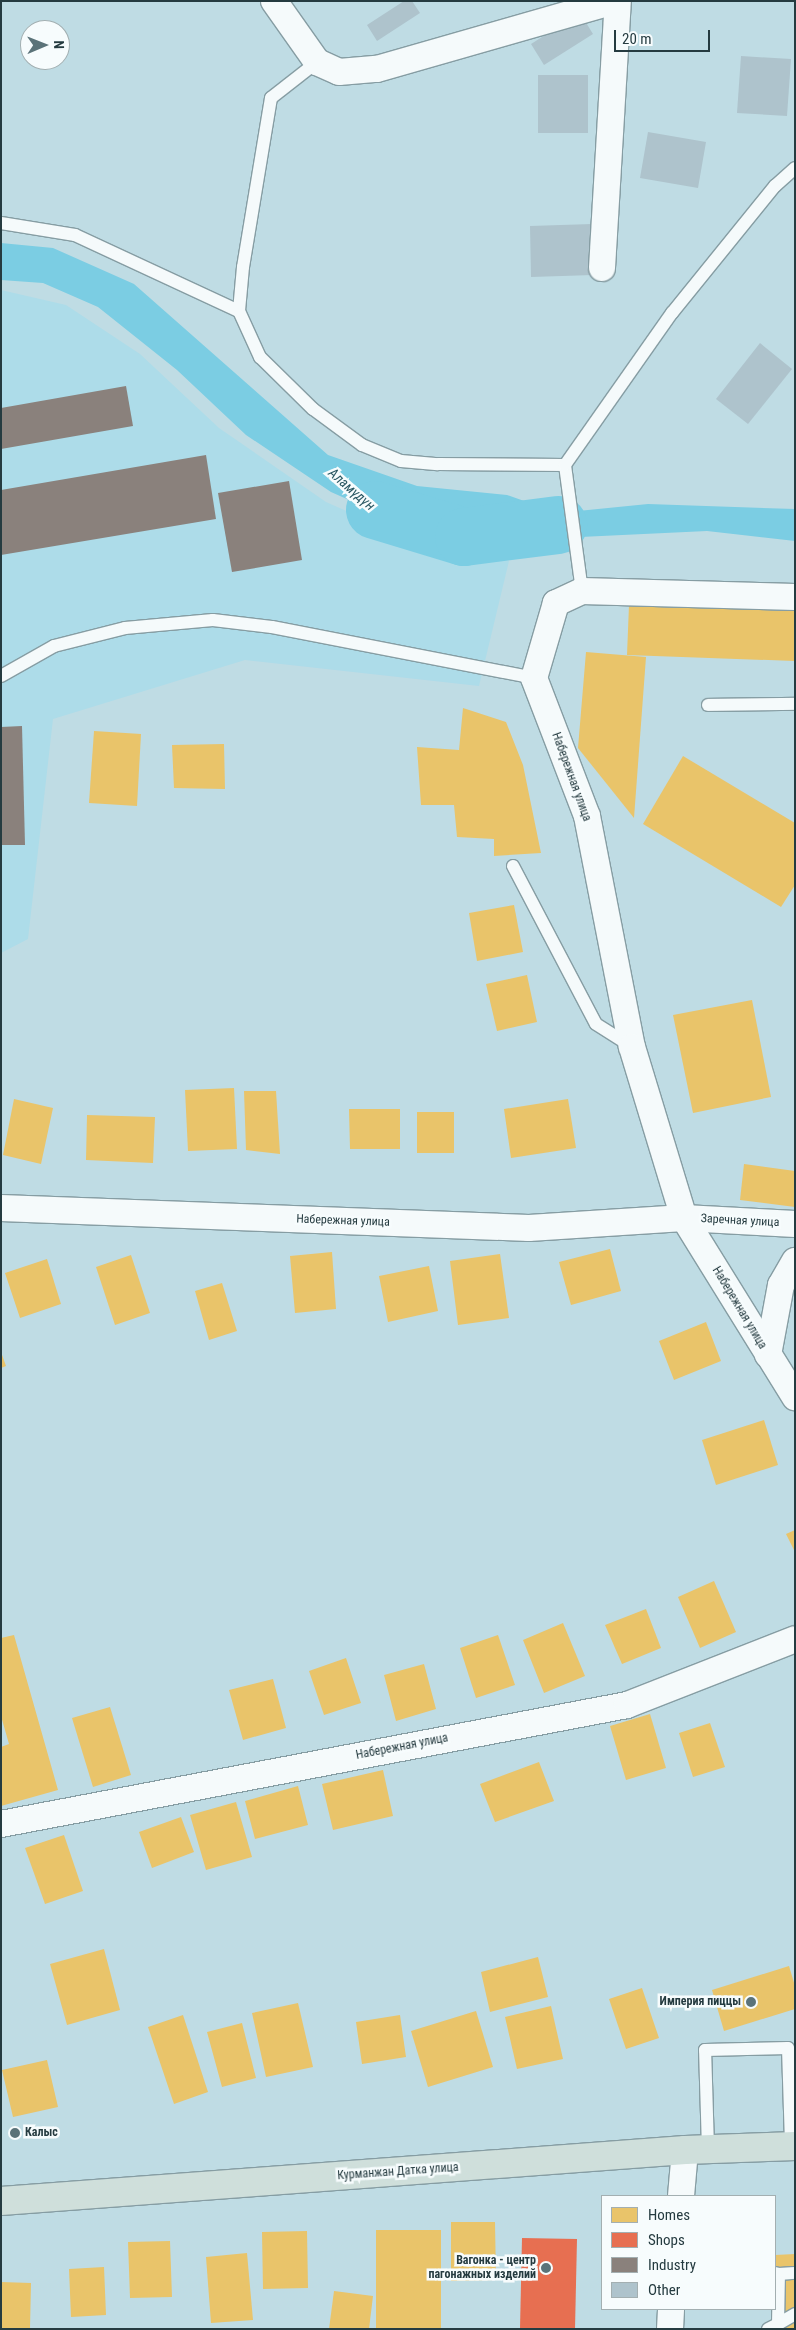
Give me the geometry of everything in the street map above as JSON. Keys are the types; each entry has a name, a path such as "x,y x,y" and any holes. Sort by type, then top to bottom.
{"main road":[{"name":"Курманжан Датка улица","path":"1,2202 696,2150 793,2146"}],"street":[{"path":"274,1 317,62 339,72 377,69 616,1 602,268"},
{"path":"534,678 556,602 582,591 795,597"},
{"name":"Набережная улица","path":"534,678 587,816 632,1047 684,1218 795,1397"},
{"name":"Набережная улица","path":"1,1208 529,1228 684,1218"},
{"name":"Заречная улица","path":"684,1218 795,1224"},
{"path":"768,1355 781,1285 795,1262"},
{"name":"Набережная улица","path":"1,1824 626,1705 795,1639"},
{"path":"681,2195 696,2150"},
{"path":"670,2329 671,2310"}],"lane":[{"path":"317,62 271,98 242,267 239,311 260,357 312,409 362,445 401,461 419,463 565,465"},
{"path":"582,591 565,465 672,313 775,186 795,168"},
{"path":"1,223 75,235 239,311"},
{"path":"1,676 54,646 125,628 213,620 272,627 534,678"},
{"path":"708,705 795,704"},
{"path":"513,866 596,1024 632,1047"},
{"path":"696,2150 705,2050 788,2048 793,2146"},
{"path":"776,2287 777,2274 795,2273"},
{"path":"773,2326 774,2310"},
{"path":"773,2326 795,2314"}],"shaded area":[{"path":"1,290 66,305 140,354 219,428 326,502 428,547 509,561 479,686 245,660 53,719 28,939 1,953"}],"water":[{"path":"1,243 53,248 134,284 328,455 417,486 507,495 558,513 648,504 795,509 795,541 707,531 538,539 419,531 331,492 246,435 177,370 98,307 43,283 1,280"}],"building: Homes":[{"path":"629,605 795,611 795,661 627,655"},
{"path":"586,652 646,657 634,818 578,748"},
{"path":"463,708 506,722 523,765 541,853 494,856 494,839 457,837 454,805 421,805 417,747 459,750"},
{"path":"94,731 141,734 137,806 89,803"},
{"path":"224,744 225,789 174,788 172,745"},
{"path":"683,756 795,823 795,885 781,907 643,824"},
{"path":"514,905 523,952 477,961 469,913"},
{"path":"527,975 537,1022 497,1031 486,984"},
{"path":"752,1000 771,1097 693,1113 673,1015"},
{"path":"234,1088 237,1149 188,1151 185,1090"},
{"path":"244,1091 276,1091 280,1154 246,1150"},
{"path":"14,1099 53,1108 41,1164 3,1155"},
{"path":"568,1099 576,1148 511,1158 504,1109"},
{"path":"349,1109 400,1109 400,1149 350,1149"},
{"path":"417,1112 454,1112 454,1153 417,1153"},
{"path":"87,1115 155,1117 153,1163 86,1160"},
{"path":"744,1164 795,1171 795,1207 740,1200"},
{"path":"610,1249 621,1291 571,1305 559,1262"},
{"path":"332,1252 336,1309 295,1313 290,1256"},
{"path":"500,1254 509,1318 458,1325 450,1261"},
{"path":"131,1255 150,1313 115,1325 96,1267"},
{"path":"47,1259 61,1304 20,1318 5,1273"},
{"path":"429,1266 438,1311 388,1322 379,1276"},
{"path":"222,1283 237,1331 209,1340 195,1291"},
{"path":"706,1322 721,1361 674,1380 659,1341"},
{"path":"1,1352 6,1366 1,1368"},
{"path":"764,1420 778,1465 716,1485 702,1440"},
{"path":"795,1530 795,1552 786,1534"},
{"path":"714,1581 736,1632 700,1648 678,1597"},
{"path":"646,1609 661,1648 622,1664 605,1625"},
{"path":"563,1623 585,1676 544,1693 523,1640"},
{"path":"14,1635 58,1790 1,1806 1,1747 9,1744 1,1716 1,1638"},
{"path":"498,1635 515,1685 476,1698 460,1648"},
{"path":"346,1658 361,1703 324,1715 309,1671"},
{"path":"424,1664 436,1709 396,1721 384,1675"},
{"path":"273,1679 286,1728 243,1740 229,1690"},
{"path":"110,1707 131,1775 93,1787 72,1718"},
{"path":"650,1714 666,1768 626,1780 610,1726"},
{"path":"710,1723 725,1767 693,1777 679,1733"},
{"path":"539,1762 554,1801 495,1822 480,1784"},
{"path":"383,1770 393,1816 333,1830 322,1784"},
{"path":"298,1786 308,1825 255,1839 245,1801"},
{"path":"236,1802 252,1857 206,1870 190,1815"},
{"path":"181,1817 194,1852 152,1868 139,1832"},
{"path":"64,1835 83,1891 45,1904 25,1848"},
{"path":"104,1949 120,2010 67,2025 50,1964"},
{"path":"538,1957 548,1997 490,2012 481,1972"},
{"path":"789,1966 795,1986 795,2009 724,2031 712,1990"},
{"path":"642,1988 659,2038 626,2049 609,1999"},
{"path":"298,2003 313,2067 266,2077 252,2013"},
{"path":"551,2006 563,2059 517,2069 505,2017"},
{"path":"476,2011 493,2067 428,2087 411,2031"},
{"path":"183,2015 208,2092 174,2104 148,2027"},
{"path":"400,2015 406,2057 362,2064 356,2022"},
{"path":"242,2023 256,2078 222,2087 207,2032"},
{"path":"47,2060 58,2107 13,2117 2,2070"},
{"path":"451,2222 495,2222 496,2280 451,2281"},
{"path":"376,2230 441,2230 441,2329 376,2329"},
{"path":"307,2231 308,2288 263,2289 262,2232"},
{"path":"170,2241 172,2297 130,2298 128,2242"},
{"path":"247,2253 253,2320 211,2323 206,2257"},
{"path":"795,2254 795,2329 772,2329 773,2310 776,2310 776,2255"},
{"path":"104,2267 106,2315 71,2317 69,2269"},
{"path":"1,2282 31,2283 30,2329 1,2329"},
{"path":"334,2291 373,2296 369,2329 329,2329"}],"building: Shops":[{"path":"522,2238 577,2239 575,2329 520,2329"}],"building: Industry":[{"path":"126,386 133,426 1,449 1,408"},
{"path":"206,455 216,519 1,555 1,490"},
{"path":"289,481 302,560 232,572 218,493"},
{"path":"22,726 25,845 1,845 1,727"}],"building: Other":[{"path":"404,1 412,1 420,13 377,41 367,25"},
{"path":"580,13 593,34 544,65 531,44"},
{"path":"741,56 791,59 787,116 737,113"},
{"path":"538,75 588,75 588,133 538,133"},
{"path":"648,132 706,142 698,188 640,178"},
{"path":"592,224 593,275 531,277 530,226"},
{"path":"760,343 792,369 748,424 716,399"}],"waterway":[{"name":"Аламүдүн","path":"375,510 464,537 558,525"}],"place":[{"name":"Империя пиццы","path":"751,2002"},
{"name":"Калыс","path":"15,2133"},
{"name":"Вагонка - центр пагонажных изделий","path":"546,2268"}]}
